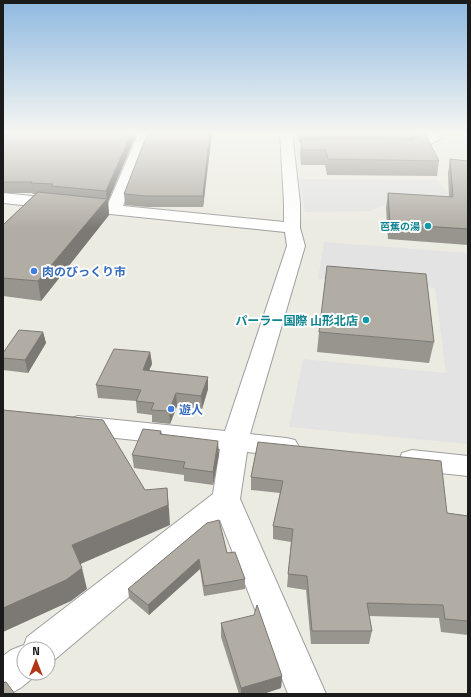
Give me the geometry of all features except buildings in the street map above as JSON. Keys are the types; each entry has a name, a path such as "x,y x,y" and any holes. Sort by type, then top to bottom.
{"street":[{"path":"114,209 132,165"},
{"path":"292,165 292,228 296,246 235,441 226,499 307,694"},
{"path":"3,198 292,228"},
{"path":"57,422 313,450"},
{"path":"390,458 468,466"},
{"path":"50,641 226,499"},
{"path":"3,679 16,668"}],"shaded area":[{"path":"300,179 437,180 462,208 386,204 370,211 305,212"},
{"path":"324,242 468,253 468,444 289,427 303,359 446,373 435,288 318,279"}],"place":[{"name":"芭蕉の湯","path":"428,226"},
{"name":"肉のびっくり市","path":"34,271"},
{"name":"パーラー国際 山形北店","path":"366,320"},
{"name":"遊人","path":"171,409"}]}
